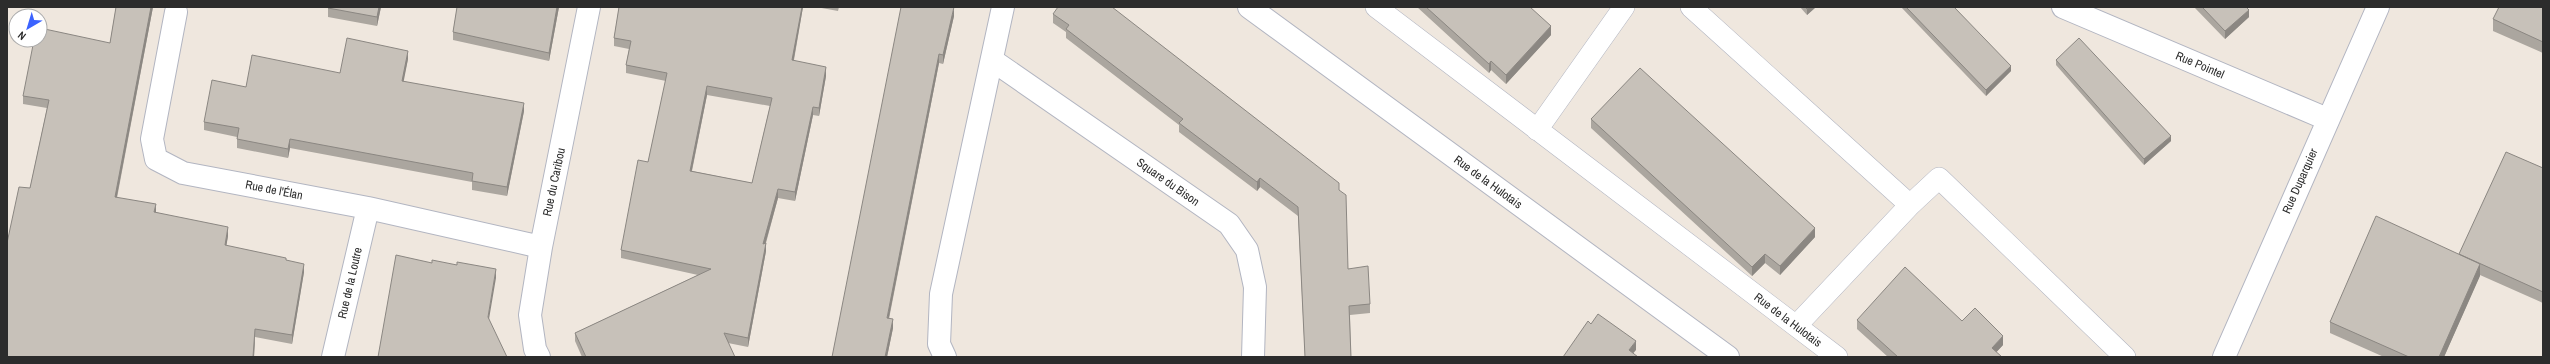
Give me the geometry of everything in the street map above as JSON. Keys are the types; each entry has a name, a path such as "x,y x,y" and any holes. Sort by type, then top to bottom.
{"street":[{"name":"Rue du Caribou","path":"539,357 535,349 530,315 540,247 589,7"},
{"path":"945,357 939,344 941,294 1003,7"},
{"name":"Rue de la Hulotais","path":"1249,7 1728,357"},
{"name":"Rue Duparquier","path":"2224,357 2327,119 2378,7"},
{"name":"Rue Pointel","path":"2070,8 2327,119"},
{"name":"Rue de l'Élan","path":"176,12 152,139 156,159 183,173 368,208 540,247"},
{"name":"Square du Bison","path":"992,60 1229,224 1247,250 1255,287 1253,357"},
{"name":"Rue de la Loutre","path":"333,357 368,208"}],"lane":[{"name":"Rue de la Hulotais","path":"1376,7 1837,357"},
{"path":"1537,130 1624,7"},
{"path":"1691,7 1910,205"},
{"path":"1796,326 1910,205 1939,178 2124,357"}],"building":[{"path":"116,7 151,7 115,197 156,204 154,212 228,227 225,245 286,258 286,260 304,264 292,335 255,329 253,357 7,357 7,243 19,187 30,188 49,100 23,96 32,48 48,48 48,30 110,43"},
{"path":"328,7 379,7 377,17"},
{"path":"457,7 557,7 549,53 453,32"},
{"path":"619,7 802,7 792,60 826,67 819,108 813,107 795,192 778,189 763,244 766,243 748,338 724,333 735,357 586,357 575,333 711,269 621,250 638,160 648,162 667,73 626,65 631,41 614,38","holes":["707,86 772,98 752,183 690,171"]},
{"path":"901,7 954,7 943,55 939,54 887,318 893,319 885,357 832,357"},
{"path":"1058,7 1112,7 1339,183 1339,190 1346,195 1348,269 1368,266 1370,304 1349,306 1351,357 1305,357 1298,207 1260,178 1257,182 1179,123 1183,119 1066,29 1069,25 1053,14"},
{"path":"1426,7 1530,7 1551,26 1506,75 1491,61 1489,64"},
{"path":"1906,7 1954,7 2011,66 1986,90"},
{"path":"2202,7 2246,7 2249,10 2225,31"},
{"path":"2499,7 2543,7 2543,42 2493,19"},
{"path":"347,38 408,51 402,81 524,103 507,187 472,181 473,173 290,139 288,149 237,139 239,128 204,122 212,80 246,87 252,55 340,73"},
{"path":"2079,38 2171,136 2144,159 2056,60"},
{"path":"1640,68 1815,228 1780,266 1765,254 1752,267 1591,119"},
{"path":"2506,152 2543,168 2543,292 2459,254"},
{"path":"2376,216 2480,264 2439,357 2409,357 2330,322"},
{"path":"396,255 432,263 432,260 457,265 457,262 496,269 488,317 507,357 378,357"},
{"path":"1905,267 1962,321 1975,308 2003,336 1992,348 2002,357 1898,357 1857,320"},
{"path":"1598,314 1636,341 1629,350 1638,357 1563,357 1588,321 1591,324"}]}
